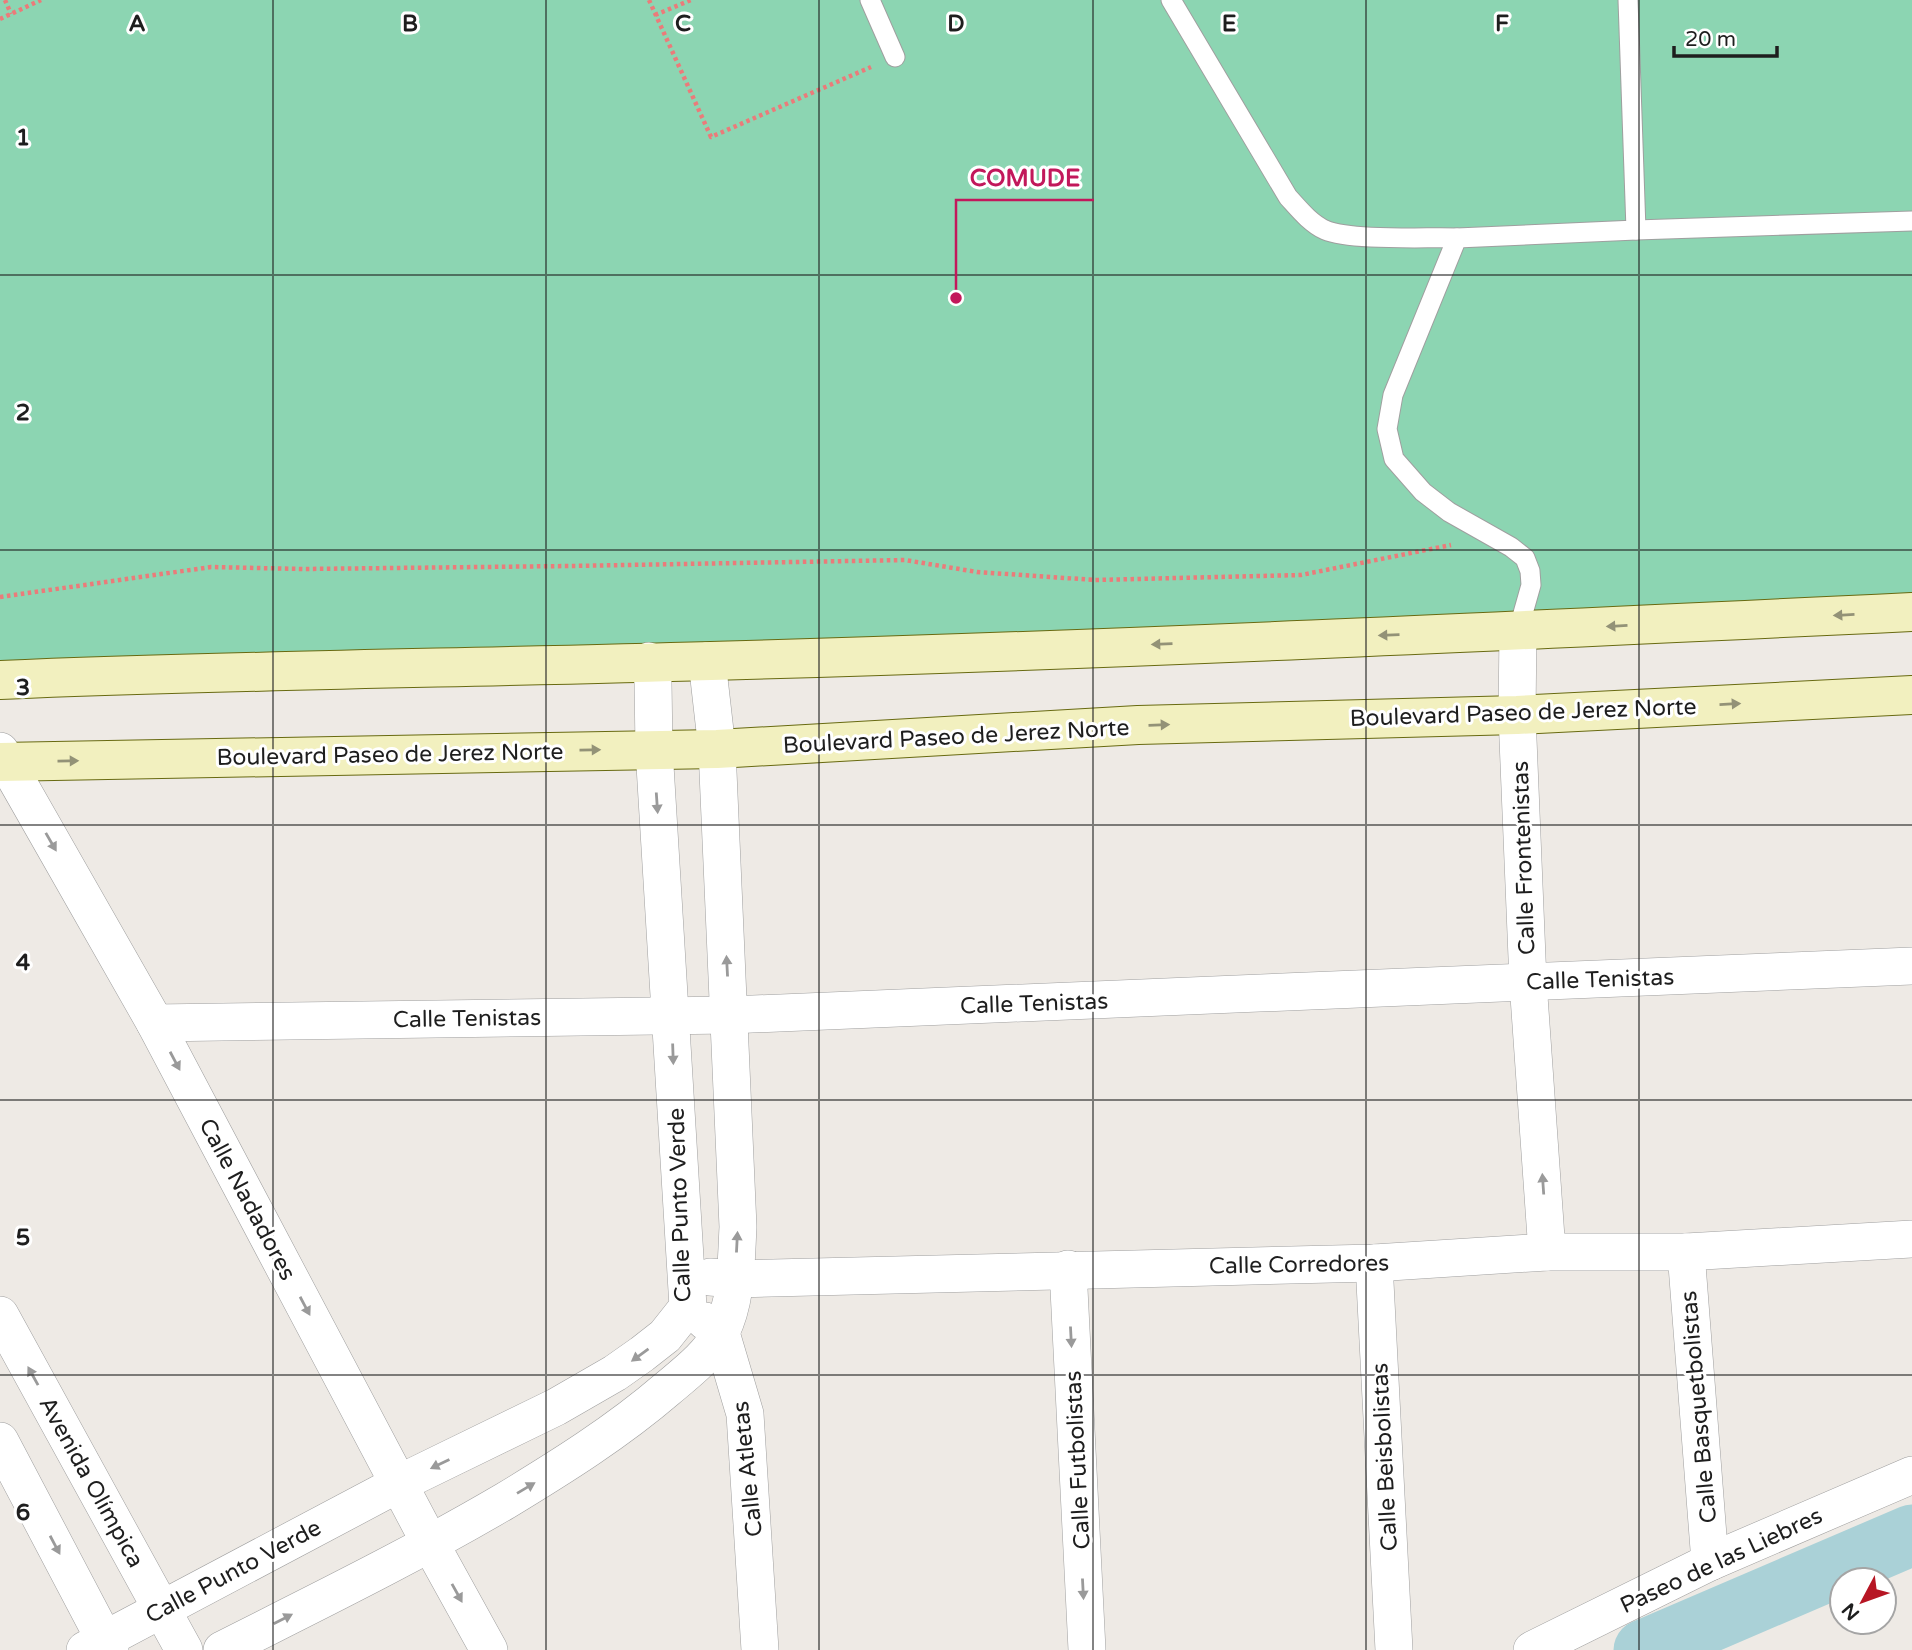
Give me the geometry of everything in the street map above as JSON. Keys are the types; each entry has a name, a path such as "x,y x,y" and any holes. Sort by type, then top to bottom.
{"main road":[{"path":"0,680 707,661 1518,631 1912,612"},
{"name":"Boulevard Paseo de Jerez Norte","path":"2,758 717,749 1138,725 1517,715 1912,695"}],"street":[{"name":"Calle Frontenistas","path":"1518,631 1517,715 1528,982 1547,1252"},
{"name":"Calle Punto Verde","path":"100,1647 161,1608 400,1483 556,1407 615,1373 665,1336 686,1291 654,749 653,682 649,661"},
{"name":"Calle Punto Verde","path":"222,1650 431,1545 551,1473 639,1413 701,1359 721,1333 732,1303 738,1227 717,749 707,661"},
{"name":"Calle Nadadores","path":"2,758 155,1023 489,1650"},
{"name":"Calle Tenistas","path":"155,1023 730,1015 1912,966"},
{"name":"Calle Corredores","path":"686,1291 735,1279 1374,1263 1547,1252 1686,1252 1912,1239"},
{"name":"Calle Basquetbolistas","path":"1686,1252 1710,1562"},
{"name":"Calle Beisbolistas","path":"1374,1263 1394,1650"},
{"name":"Calle Futbolistas","path":"1068,1269 1087,1650"},
{"path":"686,1291 721,1333"},
{"name":"Avenida Olímpica","path":"0,1315 184,1650"},
{"name":"Calle Atletas","path":"721,1333 745,1414 760,1650"},
{"path":"0,1441 100,1647"},
{"name":"Paseo de las Liebres","path":"1532,1650 1710,1562 1912,1475"}],"lane":[{"path":"870,0 895,57"},
{"path":"1171,0 1288,197 1307,218 1325,230 1345,234 1457,238 1912,221"},
{"path":"1628,0 1636,230"},
{"path":"1457,238 1393,395 1387,429 1394,459 1423,492 1449,512 1493,536 1525,558 1531,585 1518,631"}],"path":[{"path":"5,0 11,14"},
{"path":"0,19 41,0"},
{"path":"649,0 711,137 895,57"},
{"path":"655,15 691,0"},
{"path":"0,597 211,567 318,569 905,560 977,572 1095,580 1301,575 1493,536"}],"green space":[{"path":"0,0 1912,0 1912,595 0,675"}],"waterway":[{"path":"1644,1650 1912,1535"}],"place":[{"name":"COMUDE","path":"956,298"}]}
